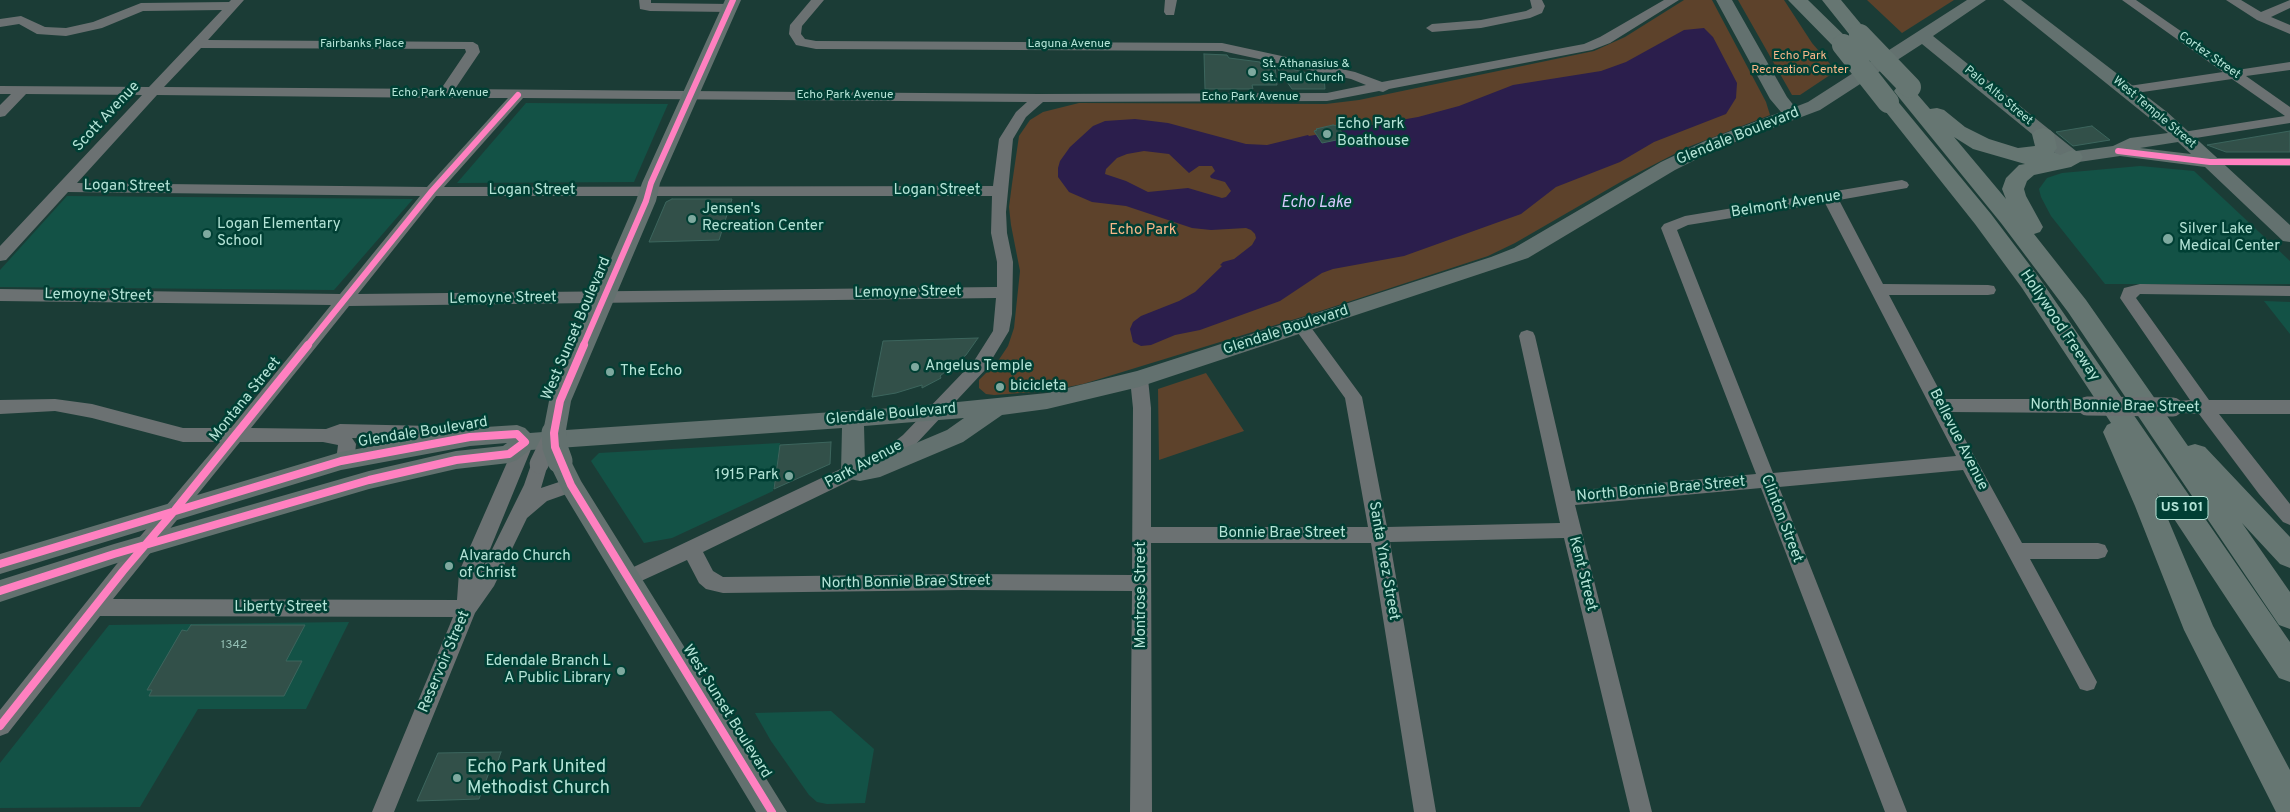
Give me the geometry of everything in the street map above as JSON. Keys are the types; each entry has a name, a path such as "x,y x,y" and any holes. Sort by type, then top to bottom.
{"highway":[{"path":"1798,0 1851,40 1901,93 1969,138 1995,149 2034,158 2072,157"},
{"name":"Hollywood Freeway","path":"1807,0 1851,40 1901,93 2014,224 2077,306 2088,345 2290,668"},
{"name":"Hollywood Freeway","path":"1831,0 1851,40"},
{"name":"Hollywood Freeway","path":"1901,93 2007,250 2088,345 2290,616"},
{"path":"1995,149 2019,154 2038,154 2046,148 2043,134"},
{"path":"2072,157 2068,160 2036,167 2021,173 2014,183 2013,189 2015,196 2077,306"},
{"path":"2088,345 2290,556"},
{"path":"2088,345 2149,506 2199,630 2290,804"}],"main road":[{"path":"1724,0 1779,99 1793,115"},
{"name":"Glendale Boulevard","path":"0,591 150,541 368,480 447,462 509,454 525,442 658,431 848,419 1048,401 1139,379 1521,253 1668,166 1713,144 1793,115 1822,101 1978,0"},
{"name":"West Temple Street","path":"2011,0 2129,90 2182,136 2290,236"},
{"name":"West Sunset Boulevard","path":"731,4 648,191 560,401 555,426 555,447 549,462 571,485 772,812"},
{"name":"Palo Alto Street","path":"1922,37 1937,46 2072,157"},
{"path":"2118,151 2130,144 2182,136"},
{"path":"2072,157 2118,151 2210,162"},
{"path":"848,419 854,428 853,472 880,468 955,436 998,406"},
{"name":"Glendale Boulevard","path":"0,564 340,461 470,437 517,434 525,442"},
{"path":"150,541 289,494 320,476 340,461"}],"street":[{"path":"645,0 644,6 650,7 731,4"},
{"name":"Laguna Avenue","path":"818,0 796,25 795,34 801,42 816,45 1222,47 1257,53 1355,76 1375,82 1383,88"},
{"path":"1432,28 1481,24 1530,14 1538,10 1539,6 1536,0"},
{"name":"Echo Park Avenue","path":"0,90 518,95 692,94 1039,98 1310,98 1383,88 1587,48 1605,40 1673,0"},
{"name":"Cortez Street","path":"2128,0 2290,113"},
{"path":"2232,0 2261,17 2290,30"},
{"path":"0,22 21,20 42,31 66,32 97,25 141,7 235,3"},
{"name":"Scott Avenue","path":"0,256 8,239 64,187 235,3"},
{"path":"2261,17 2290,3"},
{"name":"Fairbanks Place","path":"197,44 468,46 473,48 473,52 445,94"},
{"path":"2129,90 2290,66"},
{"path":"0,113 23,90"},
{"name":"Montana Street","path":"0,726 123,571 150,541 346,300 432,191 518,95"},
{"name":"Park Avenue","path":"628,579 895,451 909,440 980,365 994,346 1000,331 1006,292 1005,262 999,233 1000,191 1006,138 1021,115 1039,98"},
{"path":"2182,136 2290,120"},
{"path":"2210,162 2290,162"},
{"name":"Belmont Avenue","path":"1671,226 1685,221 1902,185"},
{"name":"Logan Street","path":"64,187 432,191 1000,191"},
{"name":"Bellevue Avenue","path":"1830,198 1940,405 1968,462 2018,551 2087,682"},
{"name":"Clinton Street","path":"1671,226 1669,228 1671,238 1896,812"},
{"path":"1879,289 1988,290"},
{"path":"2290,290 2140,289 2130,292 2128,298 2205,408 2266,489 2290,517"},
{"name":"Lemoyne Street","path":"0,294 346,300 1006,292"},
{"name":"Santa Ynez Street","path":"1301,326 1353,397 1379,535 1425,812"},
{"name":"Kent Street","path":"1527,336 1571,530 1641,812"},
{"name":"Montrose Street","path":"1139,379 1142,394 1141,812"},
{"path":"0,407 54,405 92,411 183,435 323,435 340,431 432,433 470,437"},
{"name":"North Bonnie Brae Street","path":"1940,405 2290,407"},
{"path":"323,435 344,440 347,444 346,454 340,461"},
{"path":"466,609 469,572 525,442"},
{"name":"Reservoir Street","path":"383,812 466,609 488,580 533,485 549,462"},
{"name":"North Bonnie Brae Street","path":"1564,499 1968,462"},
{"name":"Reservoir Street","path":"518,517 540,496 571,485"},
{"name":"Bonnie Brae Street","path":"1142,535 1379,535 1571,530"},
{"name":"North Bonnie Brae Street","path":"690,549 706,577 712,583 723,585 963,582 1142,583"},
{"path":"2018,551 2098,551"},
{"name":"Liberty Street","path":"96,607 466,609"}],"shaded area":[{"path":"526,103 668,104 634,182 457,183"},
{"name":"Silver Lake Medical Center","path":"2140,166 2194,171 2290,261 2290,284 2105,284 2051,216 2039,189 2047,178 2062,173"},
{"name":"Logan Elementary School","path":"67,196 413,199 334,290 0,287 0,270"},
{"path":"2264,301 2290,302 2290,334"},
{"path":"780,443 773,491 672,538 644,543 591,461 599,453"},
{"path":"349,622 306,709 198,709 140,807 0,808 0,763 109,625"},
{"path":"831,711 874,749 865,803 827,804 817,802 809,795 771,741 755,713"}],"green space":[{"name":"Echo Park","path":"1684,0 1712,0 1766,102 1770,115 1688,147 1624,180 1515,243 1488,256 1305,316 1083,384 1047,391 994,395 986,394 979,388 979,380 998,361 1008,346 1014,328 1020,271 1009,207 1012,184 1019,136 1030,120 1043,112 1079,103 1326,104 1359,100 1594,51 1625,37"},
{"name":"Echo Park Recreation Center","path":"1738,0 1784,0 1812,43 1836,71 1800,95 1792,95"},
{"path":"1867,0 1954,0 1902,33"},
{"path":"1206,373 1244,431 1159,460 1158,389"}],"water":[{"name":"Echo Lake","path":"1704,28 1713,37 1737,83 1736,98 1726,114 1654,142 1620,162 1556,187 1521,214 1404,256 1333,269 1322,273 1280,301 1200,330 1175,335 1151,345 1141,346 1133,342 1130,329 1133,322 1141,316 1179,301 1195,292 1222,266 1220,265 1223,262 1234,259 1252,245 1256,238 1255,234 1246,228 1211,230 1192,228 1126,206 1092,202 1069,192 1058,177 1060,161 1070,147 1093,126 1105,121 1135,119 1168,123 1246,144 1267,145 1308,135 1418,117 1459,106 1513,85 1601,71 1626,62 1684,30","holes":["1144,151 1169,154 1189,173 1199,166 1212,166 1215,171 1210,176 1211,178 1225,182 1231,191 1226,197 1222,198 1188,188 1148,192 1126,181 1105,174 1106,169 1117,158 1127,154"]}],"building":[{"name":"St. Athanasius & St. Paul Church","path":"1204,54 1227,55 1229,58 1260,62 1261,66 1275,66 1277,85 1252,85 1253,89 1205,89"},
{"path":"1275,65 1324,77 1325,89 1292,89"},
{"name":"Echo Park Boathouse","path":"1333,125 1337,126 1346,138 1322,143 1314,131"},
{"path":"2092,126 2110,140 2073,146 2056,132"},
{"path":"2290,131 2290,152 2226,152 2207,145"},
{"name":"Jensen's Recreation Center","path":"672,199 732,199 719,240 649,242 666,202"},
{"name":"Angelus Temple","path":"978,338 966,355 940,376 941,378 922,388 922,385 896,393 872,397 883,341"},
{"name":"1915 Park","path":"831,442 830,464 774,489 780,445"},
{"path":"191,625 305,625 286,661 302,661 284,696 149,696 152,690 147,690 182,630 187,631"},
{"name":"Echo Park United Methodist Church","path":"501,752 495,770 490,770 479,799 417,801 438,753"}],"cycle path":[{"path":"733,0 651,183 646,201 560,401 554,433 555,447 571,485 772,812"},
{"path":"0,726 123,571 175,510 432,191 518,95"},
{"path":"2118,151 2210,162 2290,162"},
{"path":"0,564 341,461 470,437 517,434 525,442 509,454 456,460 369,480 114,554 0,591"}],"place":[{"name":"St. Athanasius & St. Paul Church","path":"1252,72"},
{"name":"Echo Park Boathouse","path":"1327,134"},
{"name":"Jensen's Recreation Center","path":"692,219"},
{"name":"Logan Elementary School","path":"207,234"},
{"name":"Silver Lake Medical Center","path":"2168,239"},
{"name":"Angelus Temple","path":"915,367"},
{"name":"The Echo","path":"610,372"},
{"name":"bicicleta","path":"1000,387"},
{"name":"1915 Park","path":"789,476"},
{"name":"Alvarado Church of Christ","path":"449,566"},
{"name":"Edendale Branch L A Public Library","path":"621,671"},
{"name":"Echo Park United Methodist Church","path":"457,778"}]}
